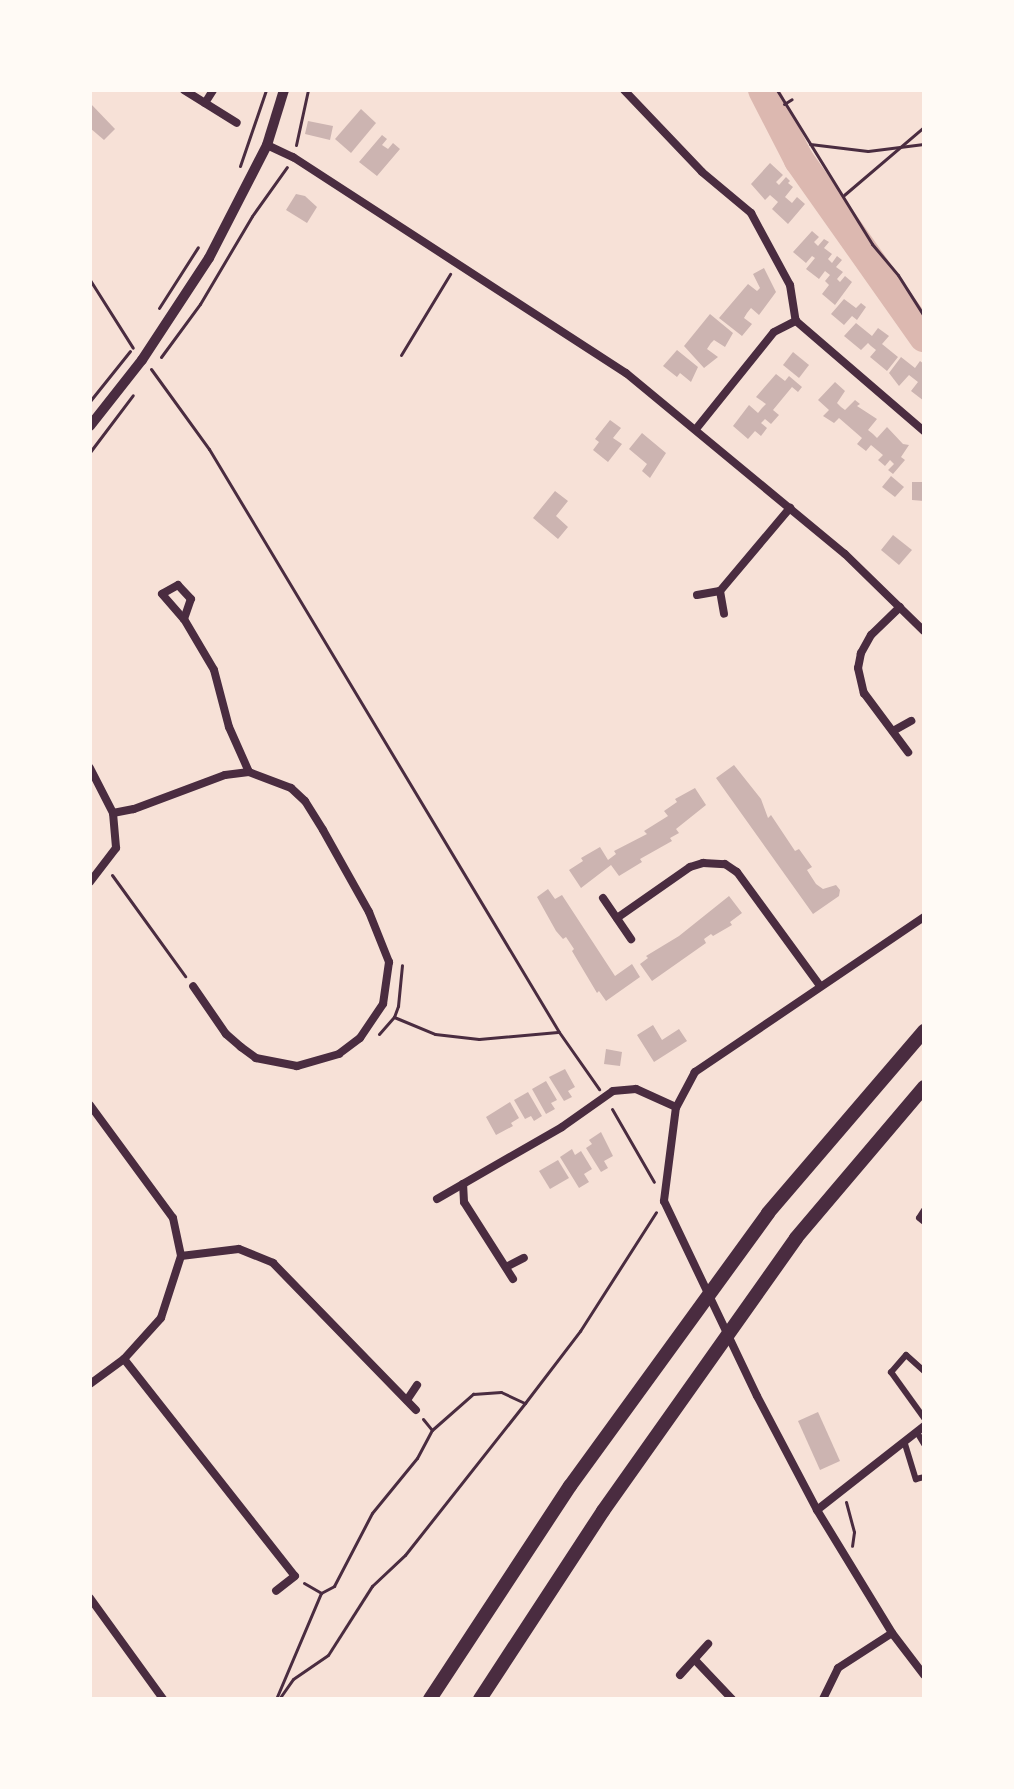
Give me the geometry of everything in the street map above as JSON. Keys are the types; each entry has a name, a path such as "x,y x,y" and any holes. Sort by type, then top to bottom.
{"highway":[{"path":"430,1699 570,1486 768,1213 924,1031"},
{"path":"480,1699 603,1511 796,1238 924,1087"}],"street":[{"path":"184,90 237,123"},
{"path":"205,103 213,90"},
{"path":"90,426 142,360 209,258 267,145 284,90"},
{"path":"624,90 702,172 751,213 790,285 796,321 924,431"},
{"path":"267,145 293,157 626,373 865,571 924,631"},
{"path":"696,429 774,332 796,321"},
{"path":"697,595 720,591 790,508"},
{"path":"720,591 724,614"},
{"path":"900,607 871,635 861,653 858,668 864,693 908,752"},
{"path":"184,619 214,670 229,727 249,772"},
{"path":"893,731 911,721"},
{"path":"90,768 113,813 116,848 90,882"},
{"path":"113,813 134,809 225,775 249,772 291,788 305,801 323,830 385,948 389,962 383,1004 360,1038 339,1054 297,1066 277,1065 256,1058 226,1034 193,986"},
{"path":"617,918 690,867 703,863 725,864 737,872 820,986"},
{"path":"603,898 631,939"},
{"path":"924,917 695,1072 676,1107 664,1201 757,1396 817,1510 892,1633 924,1675"},
{"path":"437,1199 562,1127 604,1096 621,1089 636,1089 676,1107"},
{"path":"90,1105 173,1218 181,1256 161,1318 124,1359 90,1384"},
{"path":"463,1184 464,1202 513,1279"},
{"path":"924,1210 919,1218 924,1222"},
{"path":"181,1256 239,1249 273,1263 416,1410"},
{"path":"506,1267 524,1258"},
{"path":"924,1371 906,1355 891,1372 924,1418"},
{"path":"124,1359 295,1576 276,1591"},
{"path":"407,1400 417,1385"},
{"path":"817,1510 844,1493 921,1430 924,1444"},
{"path":"905,1444 916,1479 924,1477"},
{"path":"90,1598 163,1699"},
{"path":"823,1699 838,1668 892,1633"},
{"path":"680,1675 708,1644"},
{"path":"695,1660 732,1699"}],"path":[{"path":"240,167 266,90"},
{"path":"293,157 308,90"},
{"path":"777,90 872,244 898,275 924,316"},
{"path":"784,104 792,99"},
{"path":"844,195 924,127"},
{"path":"810,144 868,151 924,144"},
{"path":"157,310 199,245"},
{"path":"401,355 456,264"},
{"path":"90,280 133,348"},
{"path":"90,401 138,339"},
{"path":"142,360 209,449 559,1032 604,1096 664,1201 580,1331 525,1403 462,1478 405,1555 372,1586 328,1655 293,1679 278,1699"},
{"path":"105,865 193,986"},
{"path":"394,1017 435,1034 479,1039 559,1032"},
{"path":"278,1699 321,1593 334,1586 372,1513 417,1458 432,1430 473,1394 501,1392 525,1403"},
{"path":"844,1493 854,1532 850,1565"},
{"path":"295,1576 321,1593"}],"building":[{"path":"90,103 115,129 104,140 90,128"},
{"path":"361,109 376,123 351,153 335,139"},
{"path":"308,121 333,126 330,140 305,134"},
{"path":"382,135 387,139 382,145 388,149 393,143 400,149 377,176 359,162"},
{"path":"770,163 783,175 776,182 779,185 786,177 793,187 785,197 792,203 797,197 805,204 788,224 772,209 778,202 770,195 765,200 751,184"},
{"path":"296,194 305,196 317,207 307,223 286,210"},
{"path":"812,231 819,237 814,242 818,246 824,239 829,242 824,248 832,254 828,259 832,263 837,256 842,260 836,267 843,272 837,279 840,282 845,276 852,282 835,305 822,294 829,285 825,281 830,275 825,271 819,279 806,269 815,258 812,256 806,263 793,252"},
{"path":"764,268 776,292 759,315 751,308 747,313 744,318 752,324 742,336 719,318 748,284 757,291 760,288 753,274"},
{"path":"844,299 856,308 861,303 866,307 857,320 852,316 844,325 831,314"},
{"path":"710,314 733,333 725,347 714,340 711,343 707,349 718,357 704,368 684,346"},
{"path":"856,323 872,336 878,328 889,336 882,344 898,357 887,371 870,357 876,350 868,343 861,350 844,336"},
{"path":"677,350 698,367 691,382 680,373 677,377 663,366"},
{"path":"793,352 809,365 799,378 783,365"},
{"path":"901,357 915,368 920,361 924,364 924,401 911,391 918,382 909,375 899,386 889,373"},
{"path":"776,374 785,381 789,376 802,387 798,392 792,387 773,410 779,415 771,424 765,419 761,423 767,428 761,436 755,431 748,439 733,426 749,405 758,413 766,404 756,397"},
{"path":"835,382 845,391 837,403 841,407 845,410 855,400 860,404 857,406 877,419 868,430 877,438 887,427 903,444 909,445 901,457 905,460 893,474 888,470 894,464 890,460 885,466 878,460 883,455 871,445 866,451 857,444 862,438 839,418 834,423 823,416 829,410 818,400"},
{"path":"610,420 621,428 613,438 622,444 608,462 593,450 599,442 595,439"},
{"path":"642,433 666,453 650,478 642,471 647,464 629,449"},
{"path":"891,476 904,487 895,497 882,487"},
{"path":"912,482 924,482 924,501 912,500"},
{"path":"555,491 568,501 556,516 568,527 558,539 533,518"},
{"path":"893,535 912,550 899,565 881,550"},
{"path":"734,765 761,799 768,818 771,815 795,851 799,849 812,867 807,870 816,884 823,889 836,885 840,890 839,896 813,914 716,778"},
{"path":"695,788 706,805 676,829 679,833 670,838 672,841 640,859 642,862 619,876 611,865 581,888 569,870 583,861 581,858 600,847 608,860 616,854 614,851 647,834 644,831 668,816 664,811 677,802 675,799"},
{"path":"548,889 555,899 562,895 615,976 632,964 640,977 606,1001 599,991 597,993 572,951 574,949 566,937 563,939 556,931 537,897"},
{"path":"729,896 742,913 730,922 732,925 713,936 711,934 704,939 706,943 652,981 640,964 648,958 646,956 679,936"},
{"path":"653,1025 662,1040 679,1029 687,1041 654,1062 637,1035"},
{"path":"606,1049 622,1052 620,1066 604,1064"},
{"path":"565,1069 575,1087 568,1091 572,1097 564,1101 549,1077"},
{"path":"546,1081 557,1100 551,1103 555,1109 546,1114 532,1089"},
{"path":"528,1092 542,1116 534,1121 531,1116 525,1119 514,1100"},
{"path":"510,1102 519,1118 511,1123 513,1126 496,1135 486,1117"},
{"path":"601,1132 613,1156 604,1161 608,1168 601,1172 586,1148 592,1144 589,1140"},
{"path":"572,1149 575,1155 581,1151 592,1169 584,1174 589,1182 579,1188 560,1157"},
{"path":"558,1160 569,1178 550,1189 539,1171"},
{"path":"818,1412 840,1461 820,1470 798,1421"}],"waterway":[{"path":"763,90 799,160 924,337"}]}
